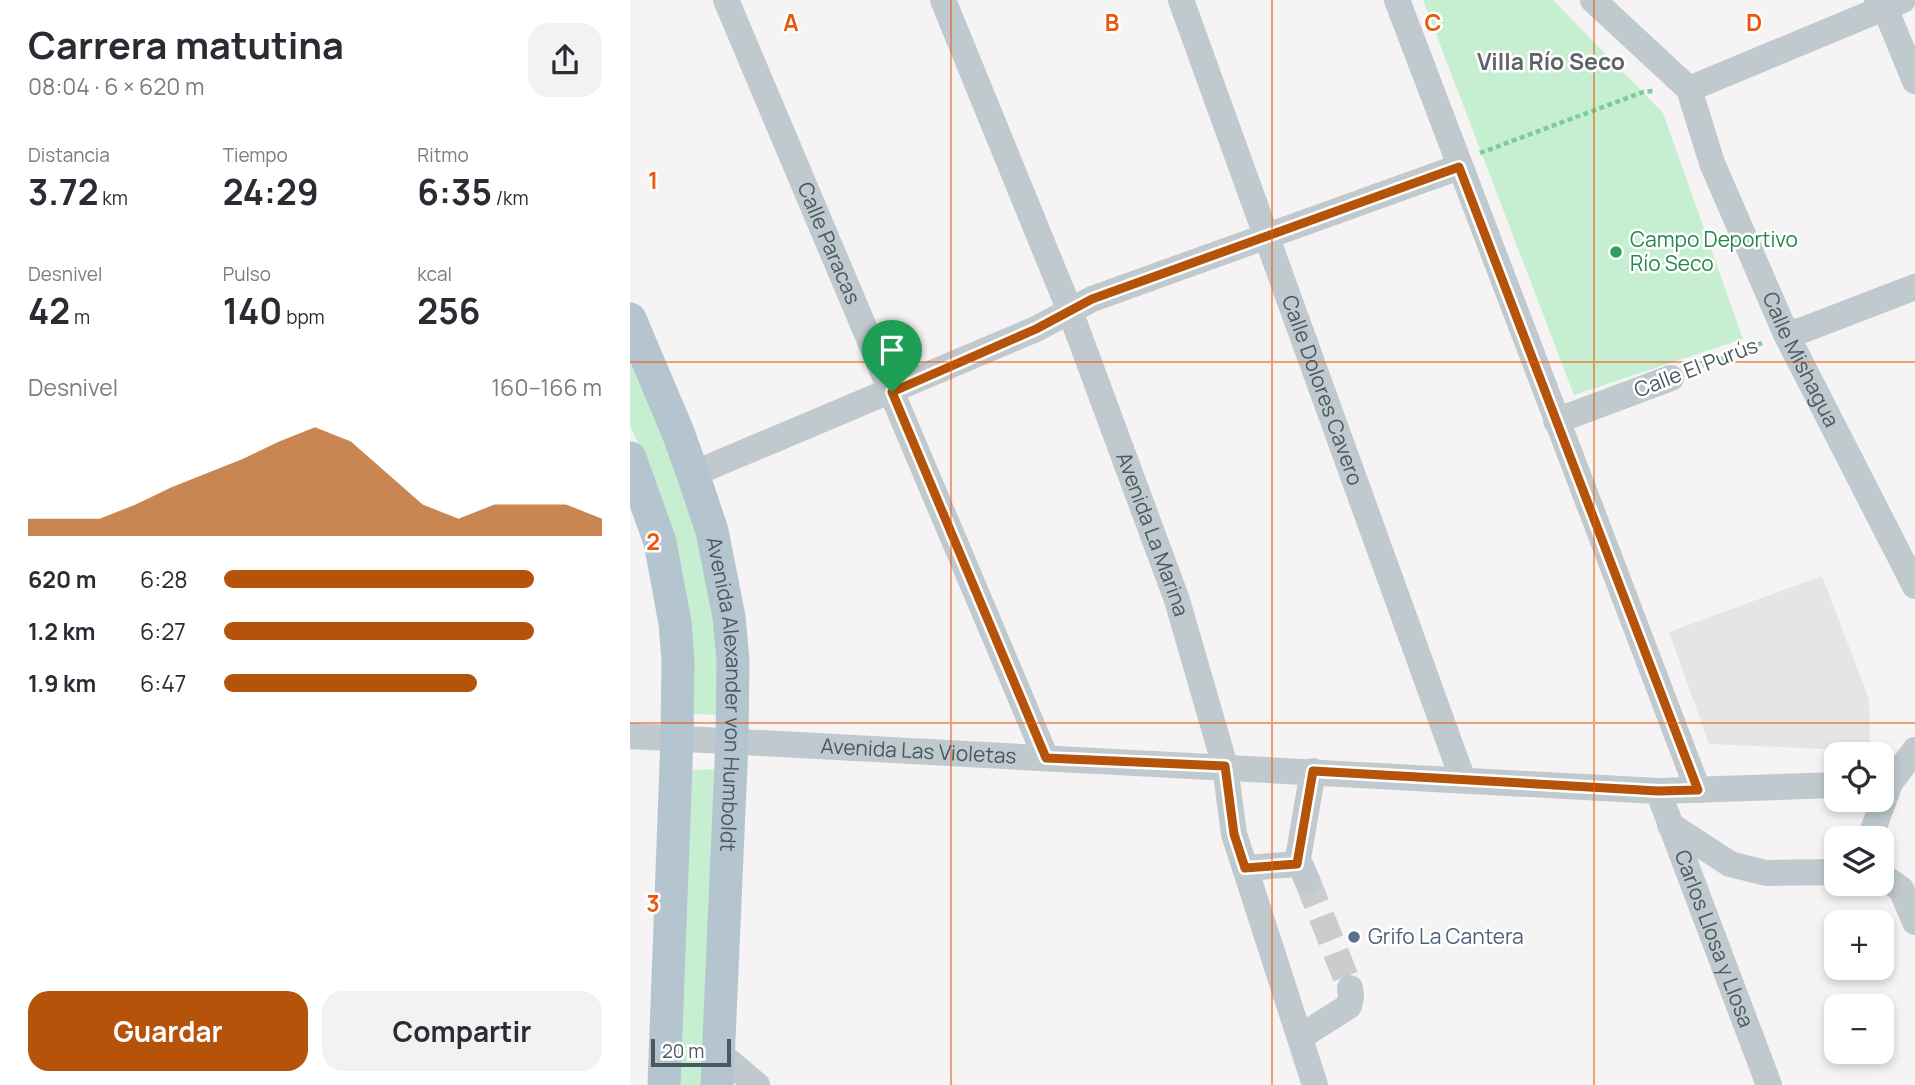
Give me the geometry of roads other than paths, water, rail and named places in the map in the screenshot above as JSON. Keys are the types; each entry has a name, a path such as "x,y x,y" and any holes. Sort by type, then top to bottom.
{"main road":[{"name":"Avenida Alexander von Humboldt","path":"630,319 677,430 712,531 729,617 733,660 732,741 718,1069"},
{"name":"Avenida Alexander von Humboldt","path":"630,458 639,505 660,542 675,623 677,738 664,1085"}],"street":[{"name":"Calle Paracas","path":"726,0 1046,758"},
{"name":"Avenida La Marina","path":"943,0 1070,311 1177,600 1225,766 1234,834 1315,1085"},
{"name":"Calle Dolores Cavero","path":"1181,0 1463,780"},
{"path":"1397,0 1698,790"},
{"name":"Calle Mishagua","path":"1593,0 1689,89 1712,163 1786,334 1915,586"},
{"path":"1689,89 1889,3 1915,81"},
{"path":"693,474 1036,329 1092,299 1459,167"},
{"name":"Calle El Purús","path":"1786,334 1915,287"},
{"name":"Calle El Purús","path":"1556,421 1671,378"},
{"name":"Avenida Las Violetas","path":"630,736 1658,791 1824,785"},
{"path":"1876,826 1915,750"},
{"path":"1245,868 1302,872 1313,771"},
{"name":"Carlos Llosa y Llosa","path":"1658,791 1769,1085"},
{"path":"1670,825 1730,864 1766,873 1824,872"},
{"path":"1894,884 1902,889 1915,922"},
{"path":"1300,1037 1349,1006 1350,988"},
{"path":"718,1069 757,1085"}],"tunnel":[{"path":"1307,880 1350,988"}],"place":[{"name":"Campo Deportivo Río Seco","path":"1616,252"},
{"name":"Grifo La Cantera","path":"1354,937"}],"district":[{"name":"Villa Río Seco","path":"1551,62"}]}
